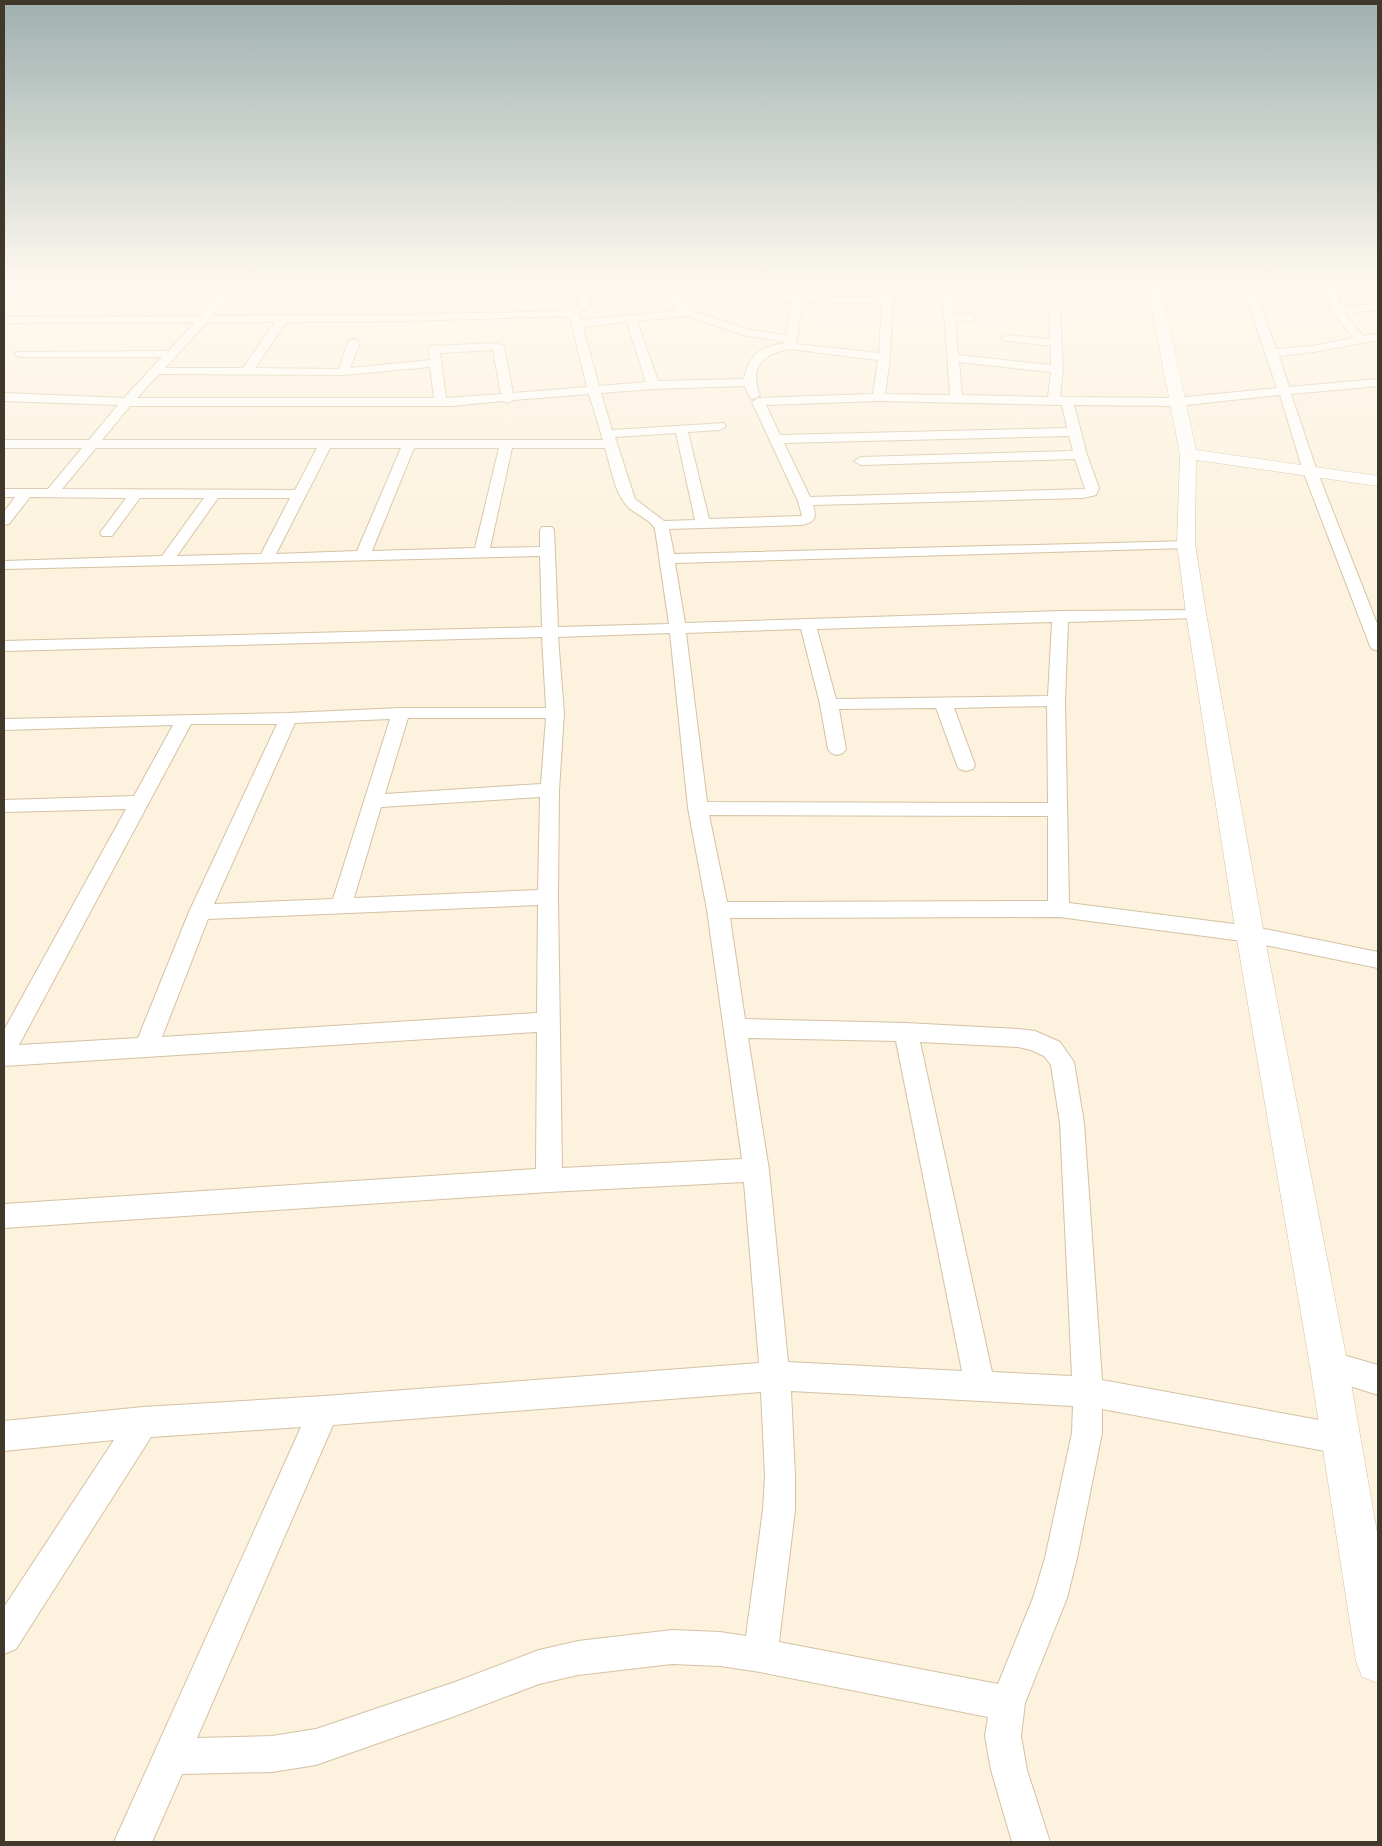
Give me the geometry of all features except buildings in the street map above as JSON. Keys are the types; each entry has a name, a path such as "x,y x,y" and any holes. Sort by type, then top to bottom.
{"street":[{"path":"50,494 127,402 156,371 343,372 375,370"},
{"path":"437,370 440,402"},
{"path":"502,370 508,399"},
{"path":"589,370 630,502 634,508 655,519 661,525 677,629 698,808 718,910 756,1170 775,1376 780,1476 779,1510 760,1655"},
{"path":"648,370 653,385"},
{"path":"661,525 802,521 808,519 809,515 805,501 749,382 752,370"},
{"path":"879,396 882,370"},
{"path":"954,370 956,397"},
{"path":"805,501 1083,494 1091,492 1092,488 1074,432 1060,401 1057,370"},
{"path":"1171,370 1188,454 1186,544 1196,613 1250,934 1329,1366 1377,1649"},
{"path":"1278,370 1310,471 1378,646"},
{"path":"4,397 127,402 440,402 508,399 653,385 749,382"},
{"path":"758,402 879,396 1115,403 1177,402 1378,382"},
{"path":"4,444 506,445 610,439 681,429 720,426"},
{"path":"681,429 704,524"},
{"path":"775,439 1074,432"},
{"path":"266,558 325,445"},
{"path":"363,555 410,445"},
{"path":"482,552 506,445"},
{"path":"1188,454 1378,481"},
{"path":"861,461 1080,455"},
{"path":"4,494 300,494"},
{"path":"4,521 25,494"},
{"path":"107,533 136,494"},
{"path":"167,560 214,494"},
{"path":"546,530 555,713 550,790 548,897 549,1180"},
{"path":"667,559 1186,544"},
{"path":"4,565 548,551"},
{"path":"4,646 677,629 1196,613"},
{"path":"1059,909 1056,700 1060,616"},
{"path":"808,624 829,704 837,749"},
{"path":"829,704 1056,700"},
{"path":"944,702 966,765"},
{"path":"4,724 288,718 401,712 555,713"},
{"path":"341,906 401,712"},
{"path":"146,1047 200,912 288,718"},
{"path":"4,1051 185,719"},
{"path":"374,801 550,790"},
{"path":"4,806 139,802"},
{"path":"698,808 1058,810"},
{"path":"200,912 548,897"},
{"path":"718,910 1059,909 1250,934 1378,960"},
{"path":"4,1056 548,1022"},
{"path":"734,1028 906,1032 1027,1040 1052,1049 1062,1062 1072,1123 1088,1392 1087,1433 1061,1558 1050,1598 1008,1703 1003,1736 1009,1770 1031,1842"},
{"path":"906,1032 980,1386"},
{"path":"4,1216 549,1180 756,1170"},
{"path":"1329,1366 1378,1380"},
{"path":"4,1436 142,1422 324,1411 775,1376 1088,1392 1341,1440"},
{"path":"133,1842 324,1411"},
{"path":"4,1637 142,1422"},
{"path":"171,1756 272,1754 316,1746 455,1699 539,1667 578,1658 672,1647 720,1649 760,1655 1008,1703"}]}
